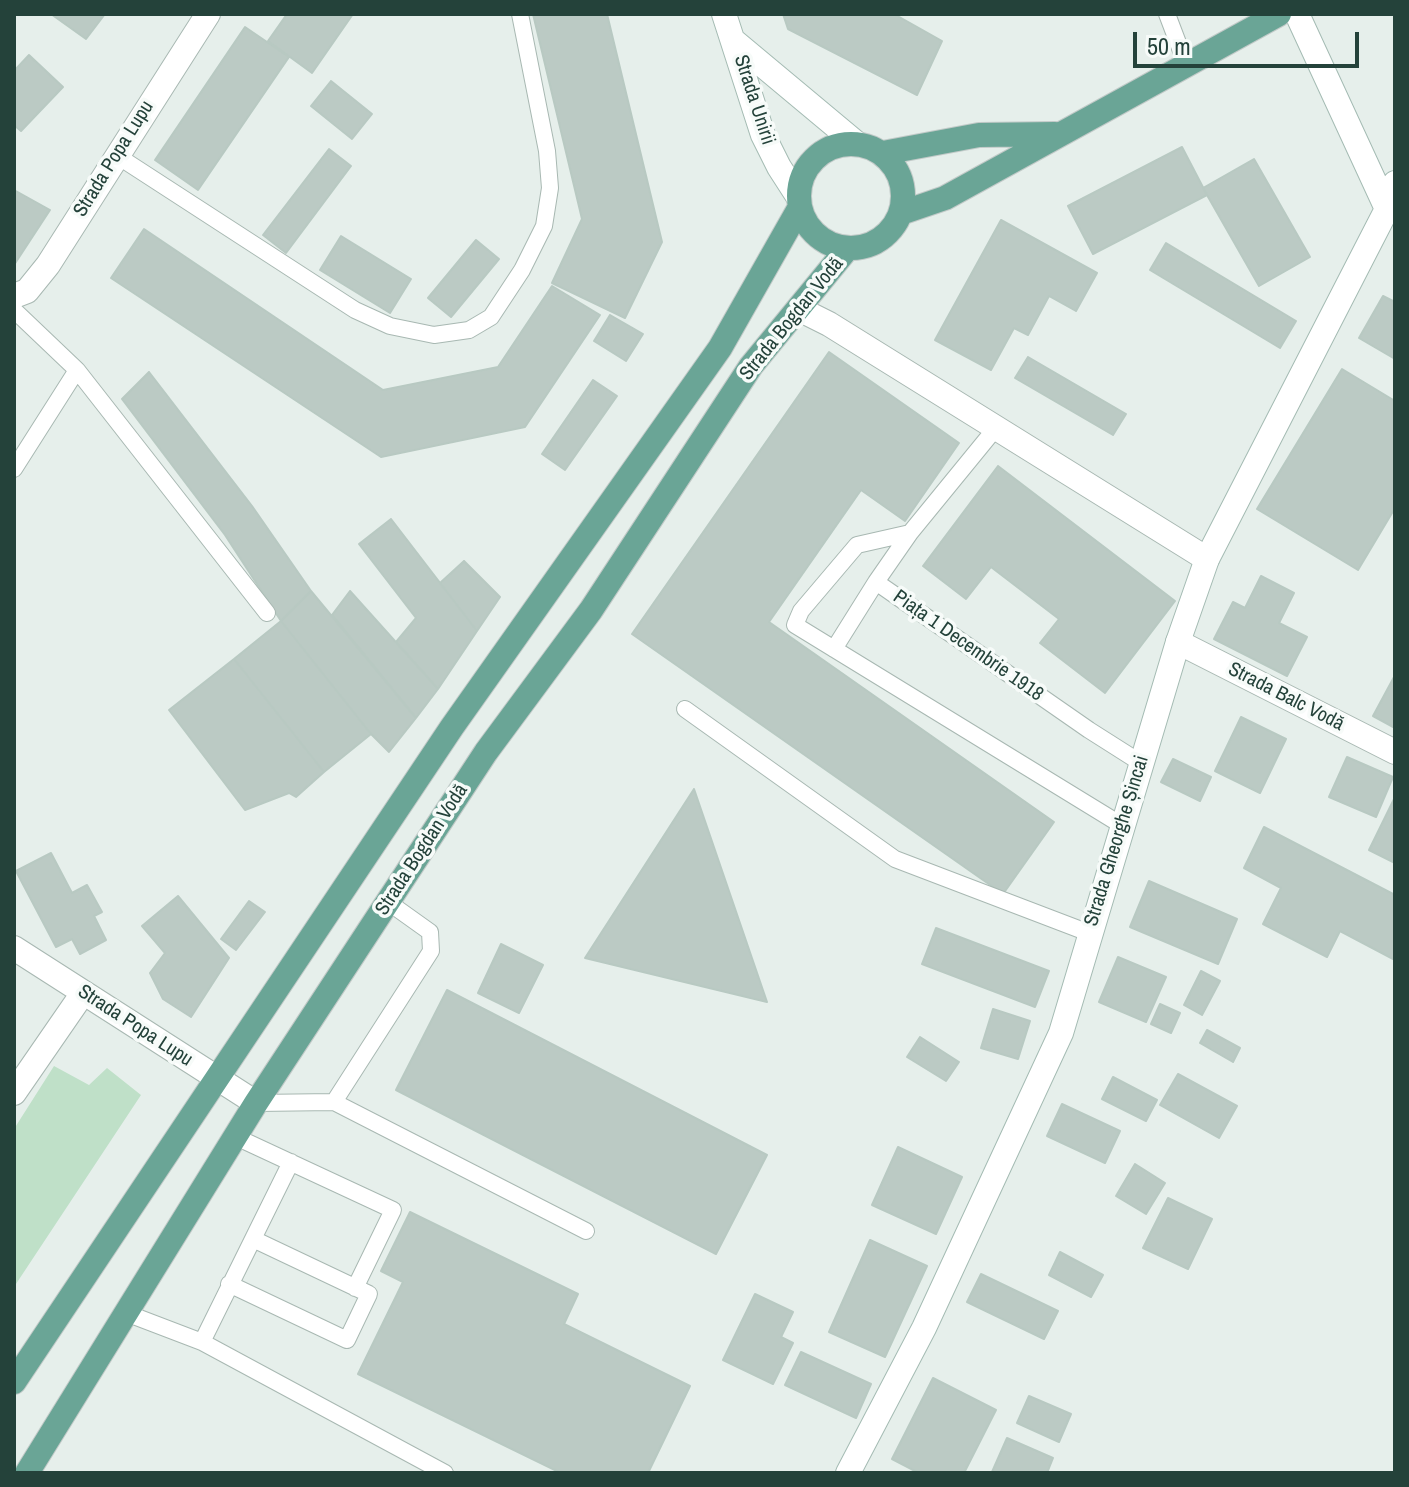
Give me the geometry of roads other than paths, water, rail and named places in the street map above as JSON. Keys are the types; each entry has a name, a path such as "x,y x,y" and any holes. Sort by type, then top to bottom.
{"main road":[{"name":"Strada Popa Lupu","path":"14,296 27,291 48,265 208,14"},
{"name":"Strada Unirii","path":"724,14 763,135 799,203"},
{"path":"901,213 945,198 1279,14"},
{"path":"1297,14 1387,209"},
{"name":"Strada Unirii","path":"735,42 856,143"},
{"path":"883,153 979,135 1058,134"},
{"path":"856,143 883,153 902,180 904,197 901,213 893,228 880,240 865,247 847,249 831,245 817,236 806,223 799,203 800,183 815,158 841,144 856,143"},
{"name":"Strada Gheorghe Șincai","path":"848,1473 924,1328 1061,1033 1178,642 1207,559 1387,209 1395,183"},
{"name":"Strada Bogdan Vodă","path":"14,1382 452,727 720,348 799,203"},
{"name":"Strada Bogdan Vodă","path":"27,1473 256,1103 486,752 591,610 751,366 847,249"},
{"path":"799,309 829,324 1207,559"},
{"name":"Strada Balc Vodă","path":"1178,642 1395,752"},
{"name":"Strada Popa Lupu","path":"14,948 256,1103"},
{"path":"14,1093 83,993"}],"lane":[{"path":"116,155 355,310 390,326 434,335 469,330 491,317 522,270 544,226 550,188 547,151 520,14"},
{"path":"1167,14 1186,64"},
{"path":"14,310 77,370 267,613"},
{"path":"14,469 77,370"},
{"name":"Piața 1 Decembrie 1918","path":"995,429 910,533 876,582 1141,763"},
{"path":"910,533 857,545 801,611 795,625 1123,826"},
{"path":"834,649 876,582"},
{"path":"685,709 895,859 1089,933"},
{"path":"334,1102 431,951 430,932 388,902"},
{"path":"256,1103 334,1102 586,1231"},
{"path":"236,1137 393,1210 355,1288"},
{"path":"202,1342 291,1162"},
{"path":"229,1284 347,1340 369,1294 253,1239"},
{"path":"126,1313 202,1342 445,1473"}]}
